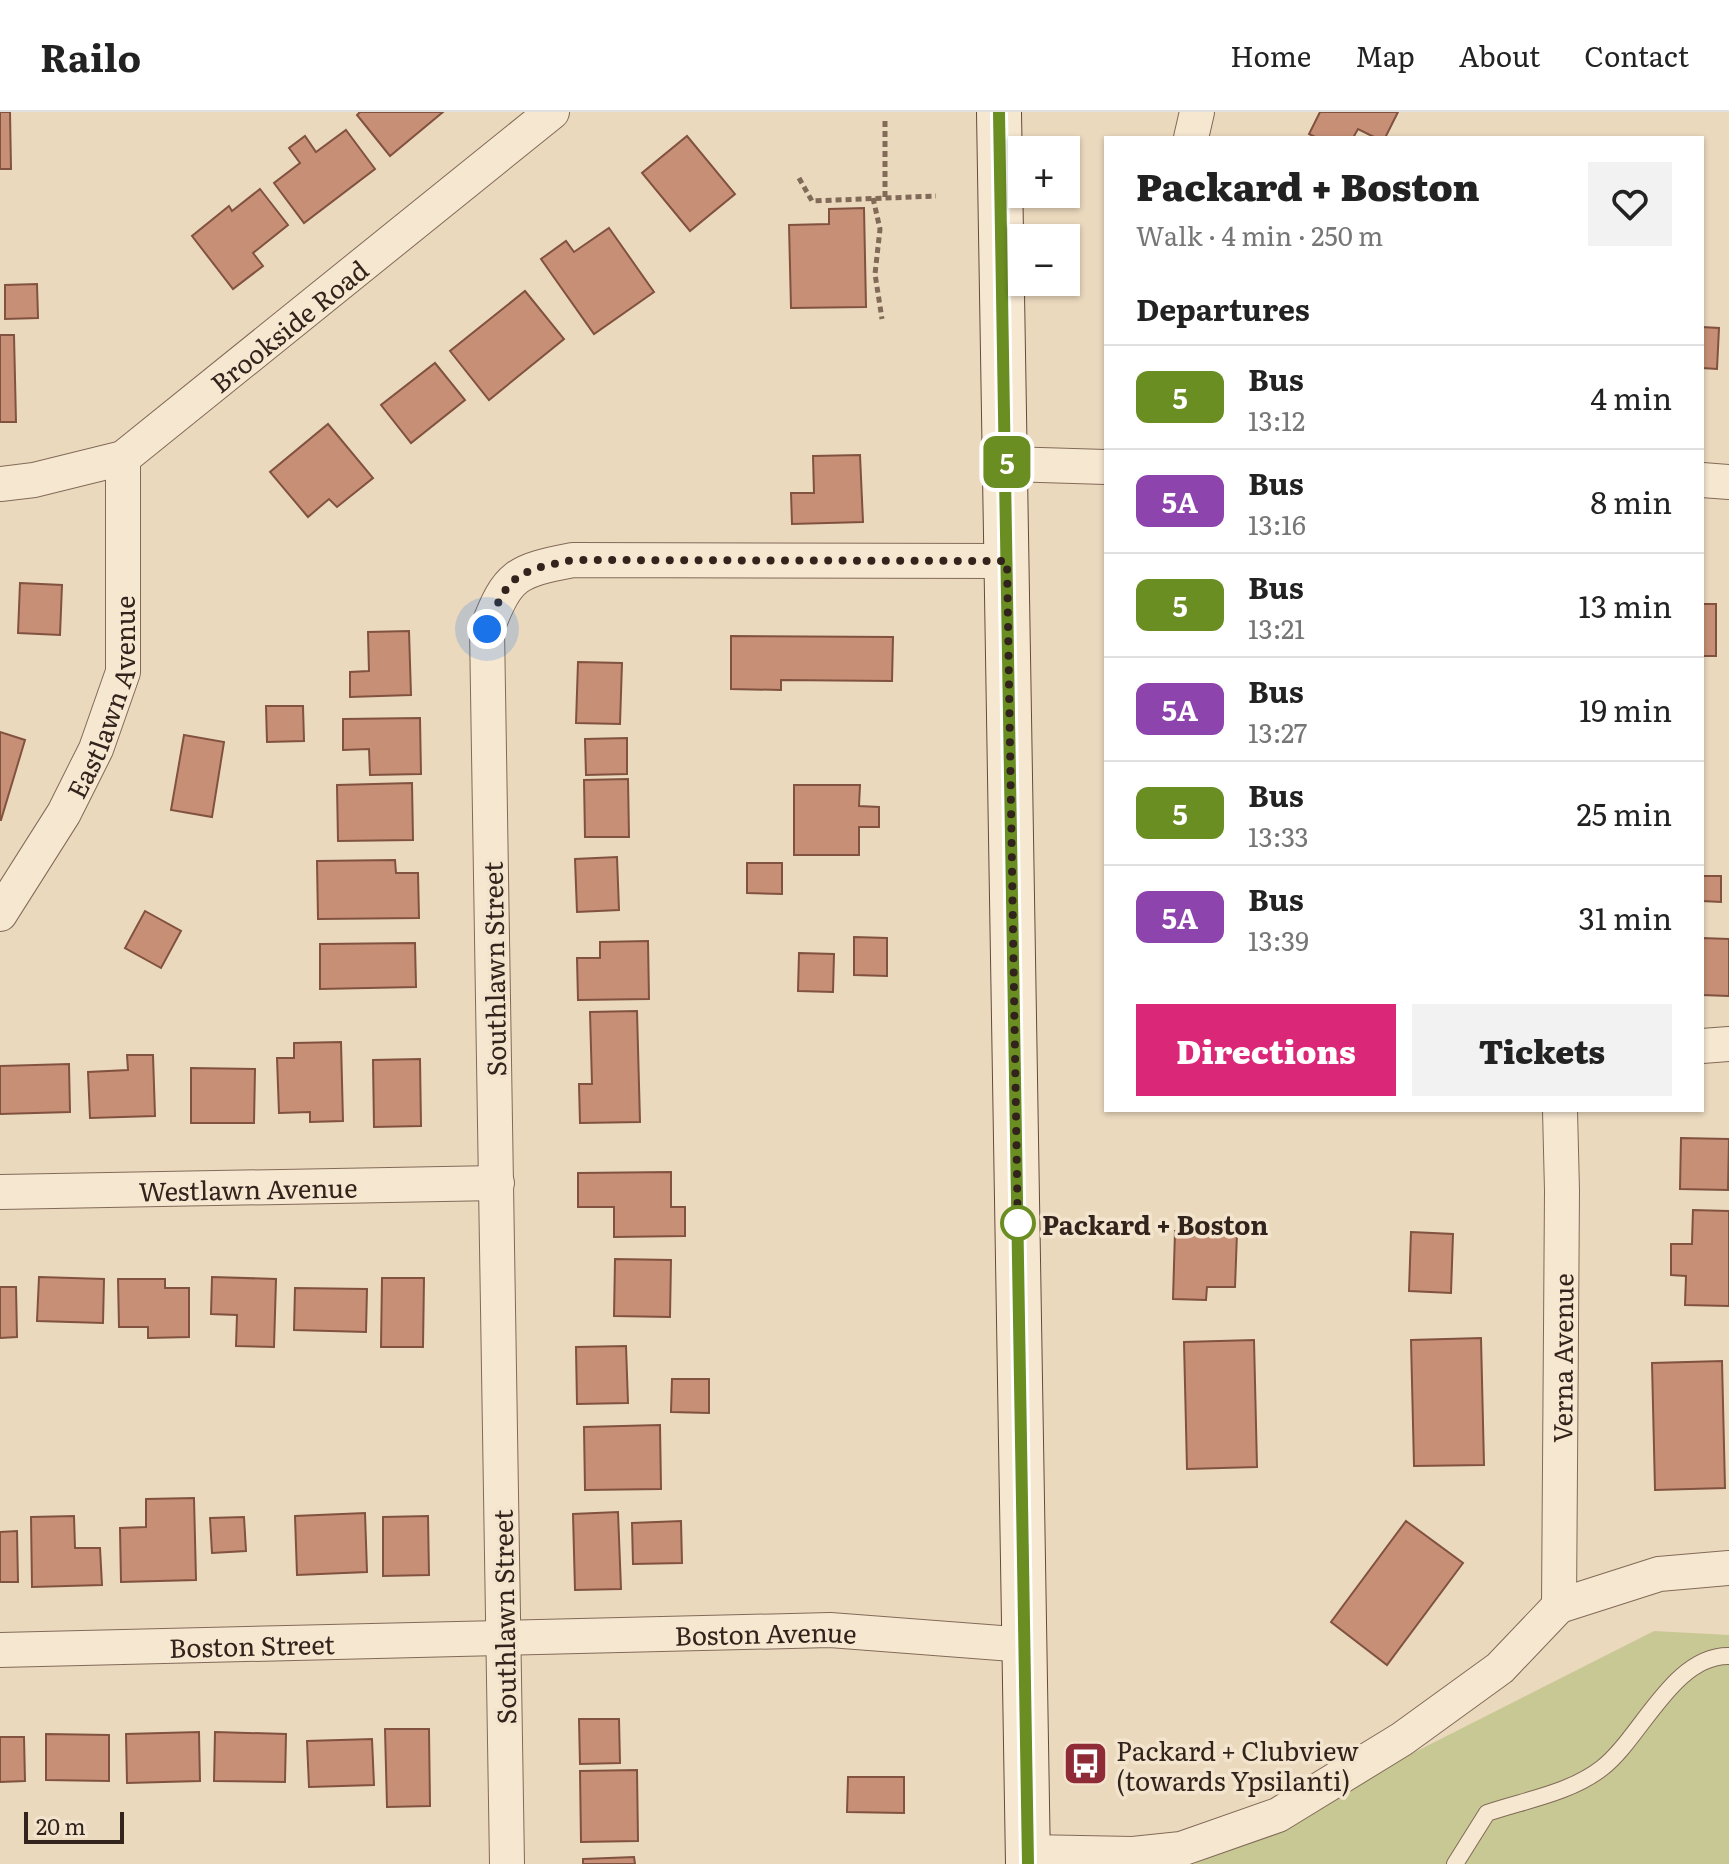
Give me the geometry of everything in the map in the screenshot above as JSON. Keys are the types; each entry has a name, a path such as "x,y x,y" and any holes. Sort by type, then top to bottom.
{"main road":[{"path":"999,112 1028,1858"}],"street":[{"name":"Brookside Road","path":"0,484 34,480 123,458 552,112"},
{"path":"1191,136 1197,112"},
{"name":"Eastlawn Avenue","path":"0,914 64,813 96,749 123,672 123,458"},
{"path":"1007,464 1104,467"},
{"path":"1704,480 1729,482"},
{"name":"Southlawn Street","path":"507,1864 487,629 501,594 525,569 573,560 1007,561"},
{"path":"1704,1046 1729,1044"},
{"name":"Verna Avenue","path":"1559,1606 1560,1112"},
{"name":"Westlawn Avenue","path":"0,1192 497,1183"},
{"path":"1028,1858 1181,1849 1278,1815 1402,1739 1500,1668 1559,1606 1659,1574 1729,1568"},
{"name":"Boston Avenue","path":"503,1638 830,1630 1026,1645"},
{"name":"Boston Street","path":"0,1650 503,1638"}],"lane":[{"path":"1455,1864 1487,1813 1577,1784 1604,1767 1689,1669 1729,1656"}],"path":[{"path":"885,121 885,198"},
{"path":"799,178 812,201 936,196"},
{"path":"873,198 880,229 875,274 882,319"}],"green space":[{"path":"1654,1631 1729,1635 1729,1864 1194,1864"}],"building":[{"path":"0,112 10,112 11,169 0,169"},
{"path":"360,112 443,112 390,156 357,115"},
{"path":"1320,112 1398,112 1386,136 1372,136 1358,129 1354,136 1309,134"},
{"path":"346,130 375,169 304,223 274,183 300,163 289,148 305,136 316,152"},
{"path":"687,136 735,194 690,231 642,173"},
{"path":"260,189 288,225 253,253 263,266 233,289 192,236 229,206 232,211"},
{"path":"864,208 866,307 791,308 789,225 829,224 829,209"},
{"path":"609,228 654,292 594,334 541,259 566,241 574,252"},
{"path":"37,284 38,318 5,319 5,285"},
{"path":"525,291 564,339 489,400 450,351"},
{"path":"1704,327 1719,328 1717,369 1704,368"},
{"path":"0,335 14,335 16,422 0,422"},
{"path":"435,363 465,400 411,443 381,405"},
{"path":"328,424 373,478 337,507 329,499 308,517 270,472"},
{"path":"860,455 863,522 792,524 791,493 814,493 813,456"},
{"path":"20,583 62,585 60,635 18,633"},
{"path":"1704,604 1716,604 1716,656 1704,656"},
{"path":"409,631 411,695 350,697 350,672 369,671 368,632"},
{"path":"731,636 893,637 892,681 781,680 781,690 731,689"},
{"path":"578,662 622,663 620,724 576,723"},
{"path":"266,706 303,706 304,741 267,742"},
{"path":"420,718 421,774 370,775 369,749 343,750 343,719"},
{"path":"0,732 25,740 1,820 0,820"},
{"path":"184,735 224,742 212,817 171,810"},
{"path":"627,738 627,774 586,775 585,739"},
{"path":"628,779 629,837 585,837 584,780"},
{"path":"412,783 413,840 338,841 337,785"},
{"path":"794,785 860,785 859,806 879,807 879,827 859,827 859,855 794,855"},
{"path":"617,857 619,910 577,912 575,859"},
{"path":"395,860 396,873 418,873 419,918 318,919 317,861"},
{"path":"747,863 782,863 782,894 747,893"},
{"path":"1704,876 1721,876 1721,902 1704,901"},
{"path":"145,911 181,931 161,968 125,948"},
{"path":"854,937 887,938 887,976 854,975"},
{"path":"1704,938 1729,939 1729,996 1704,995"},
{"path":"648,941 649,999 578,1000 577,958 600,958 600,942"},
{"path":"415,943 416,987 320,989 320,944"},
{"path":"799,953 834,954 833,992 798,991"},
{"path":"637,1011 640,1122 580,1123 579,1084 592,1084 590,1012"},
{"path":"341,1042 343,1121 310,1122 310,1112 279,1113 277,1058 294,1058 294,1043"},
{"path":"127,1055 153,1055 155,1116 90,1118 88,1072 128,1070"},
{"path":"420,1059 421,1126 374,1127 373,1060"},
{"path":"69,1064 70,1112 0,1114 0,1066"},
{"path":"191,1068 255,1069 254,1123 191,1123"},
{"path":"1681,1138 1729,1139 1728,1190 1680,1189"},
{"path":"671,1172 671,1207 685,1207 685,1236 614,1237 614,1207 578,1207 578,1173"},
{"path":"1693,1210 1729,1211 1729,1306 1685,1305 1686,1276 1671,1275 1671,1244 1692,1244"},
{"path":"1175,1231 1237,1233 1235,1287 1207,1287 1206,1300 1173,1299"},
{"path":"1411,1232 1453,1234 1451,1293 1409,1291"},
{"path":"615,1259 671,1260 670,1317 614,1316"},
{"path":"39,1277 104,1279 103,1323 37,1321"},
{"path":"212,1277 276,1279 274,1347 236,1346 237,1315 211,1314"},
{"path":"382,1278 424,1278 423,1347 381,1347"},
{"path":"118,1279 165,1279 165,1288 189,1288 189,1337 148,1338 148,1327 119,1327"},
{"path":"0,1287 16,1287 17,1337 0,1338"},
{"path":"295,1288 367,1289 366,1332 294,1330"},
{"path":"1481,1338 1484,1465 1414,1466 1411,1340"},
{"path":"1254,1340 1257,1467 1187,1469 1184,1342"},
{"path":"626,1346 628,1403 577,1404 576,1347"},
{"path":"1722,1361 1725,1488 1655,1490 1652,1363"},
{"path":"672,1379 709,1379 709,1413 671,1412"},
{"path":"660,1425 661,1489 585,1490 584,1427"},
{"path":"194,1498 196,1580 121,1582 120,1528 146,1527 146,1499"},
{"path":"618,1512 621,1589 575,1590 573,1514"},
{"path":"365,1513 367,1572 297,1575 295,1516"},
{"path":"74,1516 75,1548 100,1548 102,1585 32,1587 31,1517"},
{"path":"428,1516 429,1575 383,1576 383,1517"},
{"path":"244,1517 246,1551 212,1553 210,1518"},
{"path":"681,1521 682,1563 633,1564 632,1523"},
{"path":"1406,1521 1463,1563 1387,1665 1331,1622"},
{"path":"17,1531 18,1582 0,1582 0,1532"},
{"path":"579,1719 619,1719 620,1763 580,1764"},
{"path":"385,1729 429,1729 430,1806 387,1807"},
{"path":"199,1732 200,1781 127,1783 126,1734"},
{"path":"215,1732 286,1734 285,1782 214,1781"},
{"path":"46,1734 109,1735 109,1781 46,1780"},
{"path":"0,1737 24,1737 25,1781 0,1782"},
{"path":"372,1739 374,1785 309,1787 307,1741"},
{"path":"637,1770 638,1841 581,1842 580,1771"},
{"path":"848,1777 904,1777 904,1813 847,1812"},
{"path":"634,1857 635,1864 583,1864 583,1859"}],"bus line":[{"name":"5","path":"999,112 1028,1864"}],"place":[{"name":"Packard + Boston","path":"1018,1223"},
{"name":"Packard + Clubview (towards Ypsilanti)","path":"1085,1764"}],"route":[{"path":"487,629 501,594 525,569 573,560 1007,561 1018,1237 1018,1223"}]}
